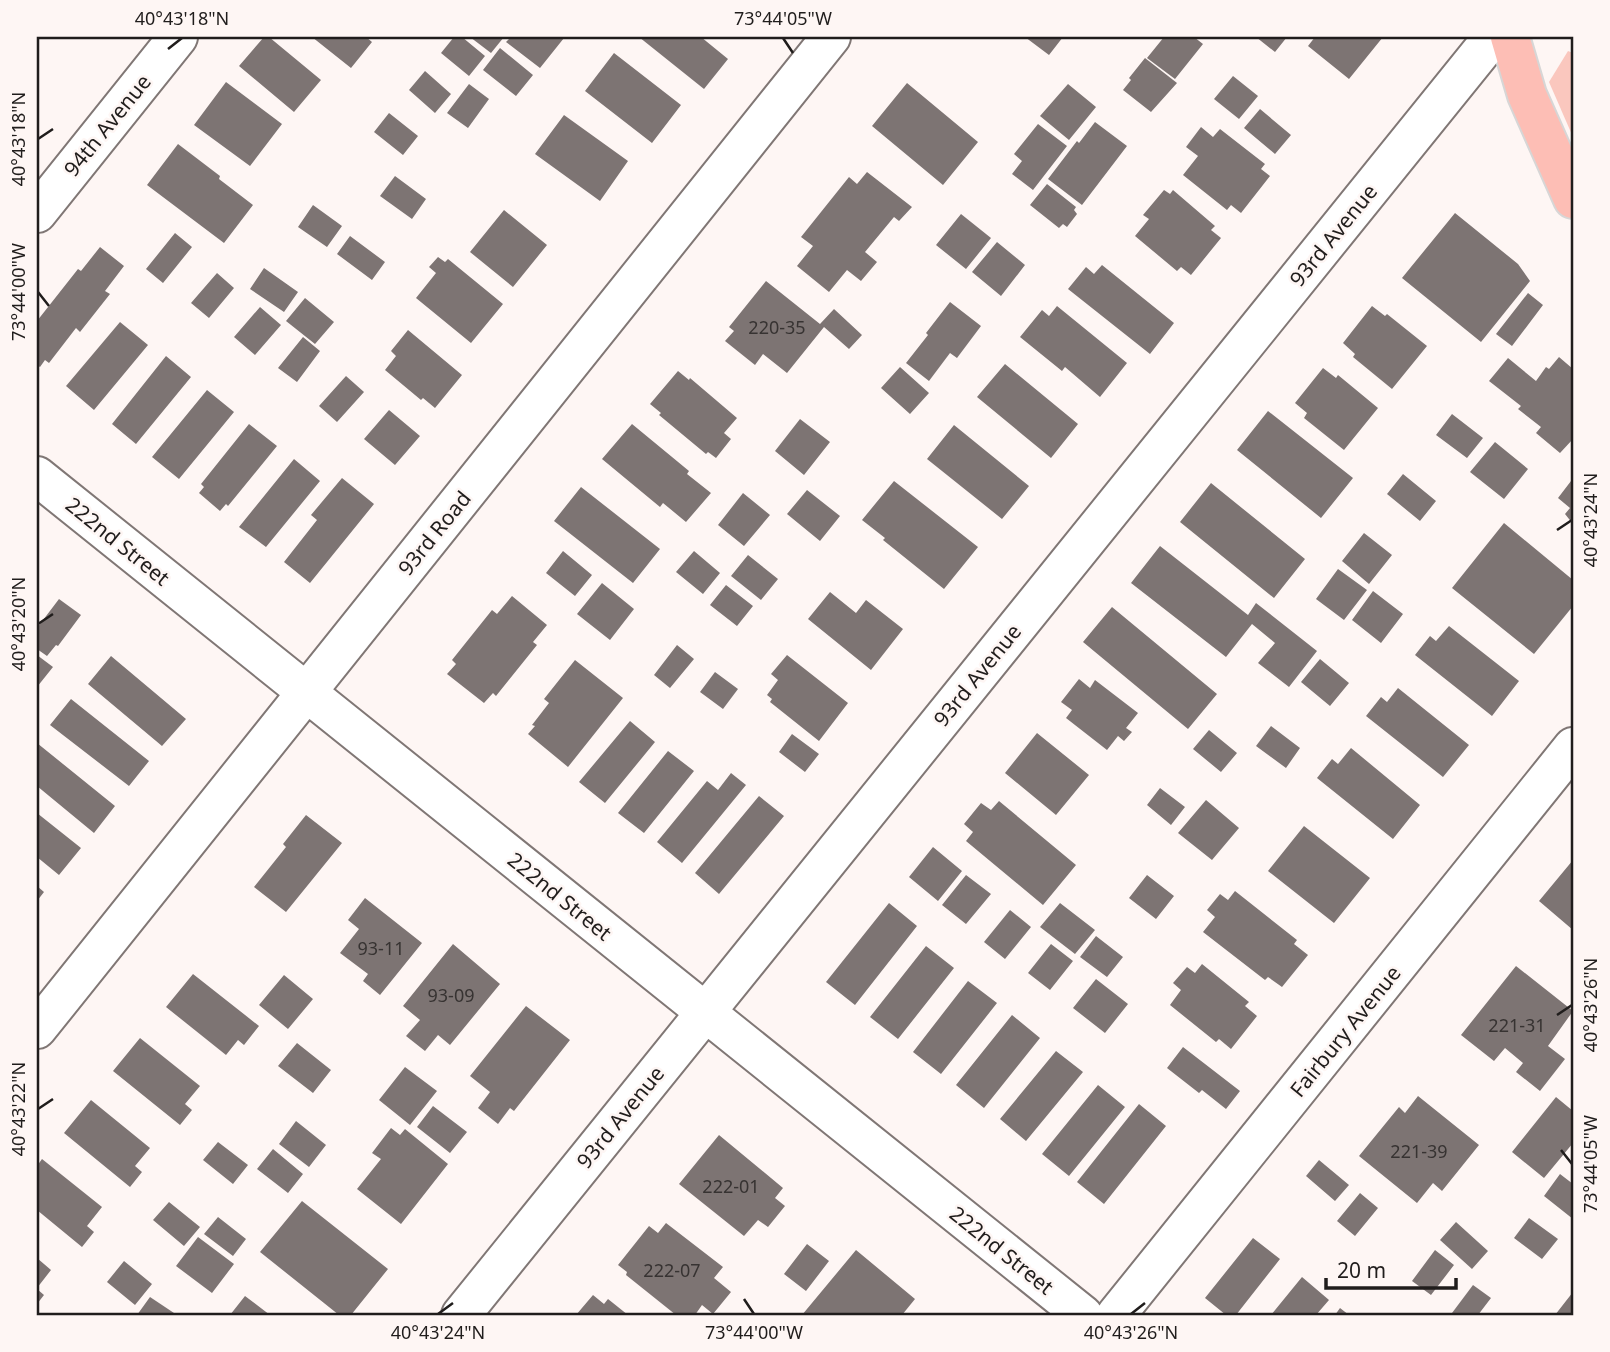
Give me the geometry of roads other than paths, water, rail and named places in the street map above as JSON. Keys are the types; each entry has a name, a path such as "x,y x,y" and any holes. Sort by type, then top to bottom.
{"main road":[{"path":"1510,37 1527,95 1573,199"}],"street":[{"name":"94th Avenue","path":"37,213 178,37"},
{"name":"93rd Road","path":"37,1028 831,37"},
{"name":"93rd Avenue","path":"461,1315 1493,37"},
{"name":"222nd Street","path":"37,476 1083,1315"},
{"name":"Fairbury Avenue","path":"1116,1315 1573,747"}]}
